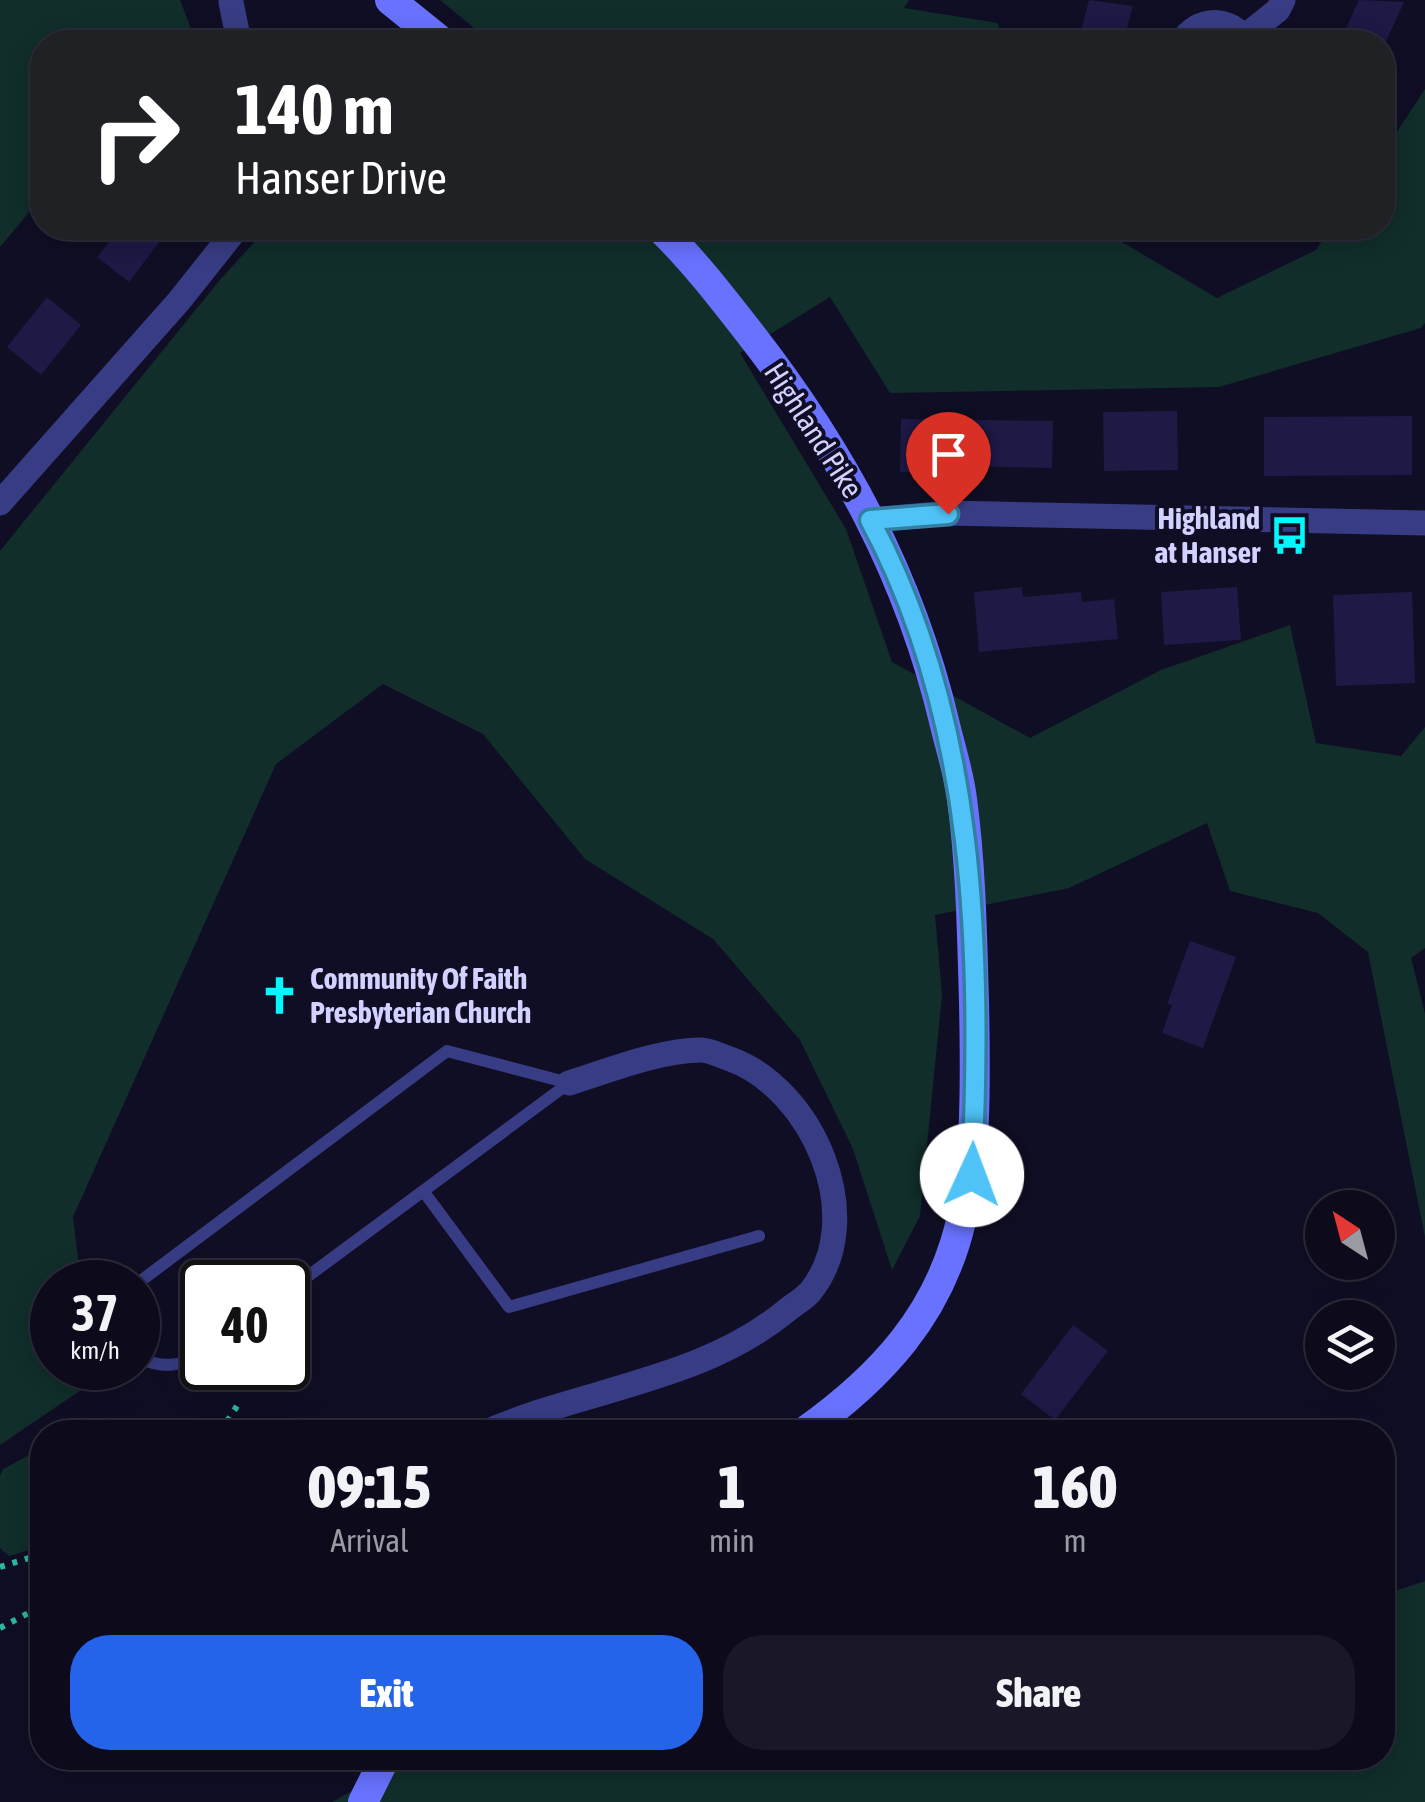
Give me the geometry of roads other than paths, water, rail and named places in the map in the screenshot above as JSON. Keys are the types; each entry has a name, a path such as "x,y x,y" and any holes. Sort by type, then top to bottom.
{"street":[{"path":"390,0 427,30"},
{"path":"1257,30 1283,0"},
{"path":"231,2 237,30"},
{"path":"1191,30 1215,21 1238,30"},
{"path":"0,503 180,302 228,240"},
{"name":"Highland Pike","path":"671,240 716,290 783,376 843,467 894,565 932,667 962,796 971,893 976,1095 972,1175 955,1250 944,1279 914,1327 846,1402 821,1420"},
{"path":"870,520 948,514 1425,522"},
{"path":"514,1420 642,1382 754,1338 810,1292 829,1253 835,1216 829,1176 814,1140 771,1081 741,1063 703,1049 634,1063 569,1083"},
{"path":"363,1802 380,1770"}],"lane":[{"path":"160,1266 448,1050 569,1083"},
{"path":"310,1274 569,1083"},
{"path":"424,1192 510,1307 759,1236"}],"place":[{"name":"Highland at Hanser","path":"1290,535"},
{"name":"Community Of Faith Presbyterian Church","path":"280,995"}]}
